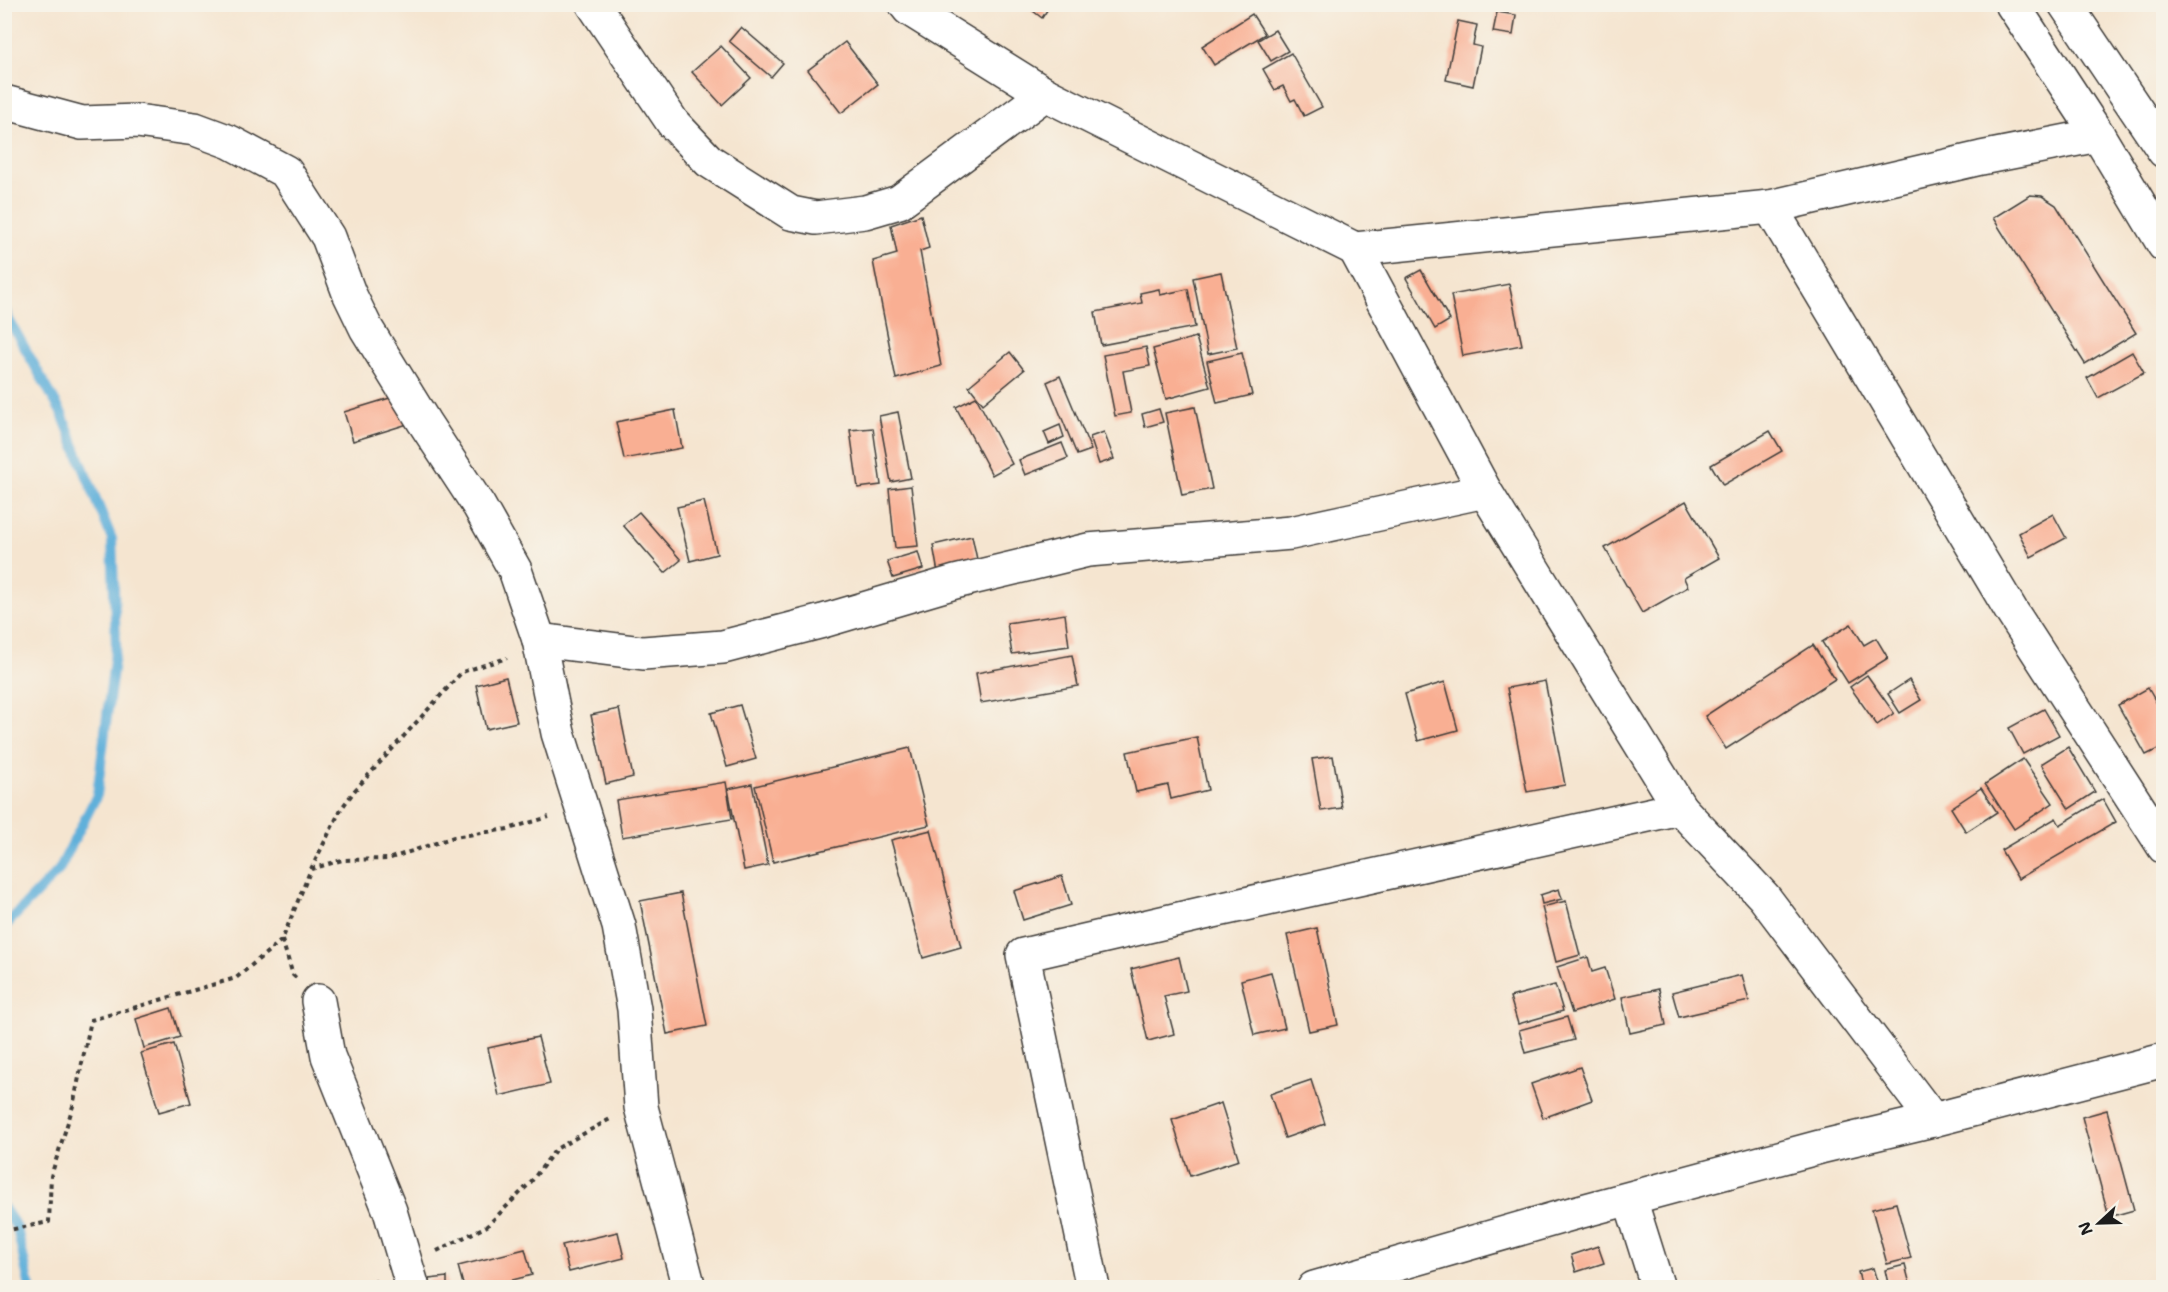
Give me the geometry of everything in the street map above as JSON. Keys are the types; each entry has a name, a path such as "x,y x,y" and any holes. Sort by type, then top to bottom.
{"street":[{"path":"593,4 673,123 709,161 791,213 816,218 865,212 899,202 1046,94"},
{"path":"905,4 909,9 1046,94 1355,249 1770,207 1981,158 2097,135"},
{"path":"2012,4 2097,135 2163,245"},
{"path":"2065,4 2163,151"},
{"path":"4,102 82,123 137,121 195,129 230,142 286,172 328,237 366,328 479,506 515,570 539,640 558,733 619,926 634,1009 641,1107 689,1287"},
{"path":"1770,207 2012,612 2163,847"},
{"path":"1355,249 1485,491 1680,808 1764,897 1933,1120"},
{"path":"539,640 643,653 723,647 823,621 955,582 1088,550 1291,533 1485,491"},
{"path":"1093,1287 1023,955 1680,808"},
{"path":"318,1001 328,1056 390,1211 410,1277"},
{"path":"1314,1287 1571,1214 1820,1147 2163,1060"},
{"path":"1630,1199 1658,1287"}],"path":[{"path":"4,1231 49,1222 51,1176 73,1106 91,1020 236,978 282,940 311,869 341,809 356,790 462,672 508,657 539,640"},
{"path":"311,869 342,860 388,859 454,837 508,829 555,815 584,812"},
{"path":"354,1287 410,1277 487,1226 530,1183 556,1149 610,1119 641,1107"}],"building":[{"path":"1024,4 1051,4 1042,18"},
{"path":"1497,12 1516,15 1513,35 1493,32"},
{"path":"1252,14 1265,34 1214,65 1202,46"},
{"path":"1458,21 1477,25 1473,45 1481,47 1473,86 1446,80"},
{"path":"741,27 783,63 771,77 729,41"},
{"path":"1275,30 1288,51 1271,61 1258,40"},
{"path":"845,42 878,84 841,113 808,70"},
{"path":"721,46 751,78 722,105 692,72"},
{"path":"1291,53 1322,107 1304,116 1295,99 1291,101 1283,86 1275,90 1263,69"},
{"path":"2030,195 2042,196 2056,205 2136,333 2085,364 1993,218"},
{"path":"921,215 929,248 920,251 941,366 896,379 873,261 897,254 891,225"},
{"path":"1421,270 1450,320 1435,329 1406,278"},
{"path":"1221,272 1237,348 1208,354 1193,278"},
{"path":"1509,284 1522,345 1463,356 1451,295"},
{"path":"1159,289 1160,295 1188,289 1195,327 1101,345 1095,312 1142,303 1140,293"},
{"path":"1196,337 1210,387 1166,399 1153,349"},
{"path":"1146,347 1150,366 1123,371 1131,413 1115,416 1103,355"},
{"path":"1010,352 1024,370 983,404 969,386"},
{"path":"2132,352 2144,373 2098,398 2087,378"},
{"path":"1242,353 1252,395 1217,403 1207,361"},
{"path":"1060,376 1091,450 1077,455 1047,382"},
{"path":"403,394 411,423 353,441 344,412"},
{"path":"976,397 1012,464 992,475 956,407"},
{"path":"1195,407 1212,489 1182,495 1165,413"},
{"path":"1159,409 1163,422 1145,427 1142,414"},
{"path":"675,410 682,448 624,459 616,422"},
{"path":"898,412 911,478 891,482 879,416"},
{"path":"1060,425 1064,437 1049,444 1044,432"},
{"path":"873,428 881,485 858,488 850,430"},
{"path":"1770,431 1782,451 1723,485 1711,465"},
{"path":"1104,432 1114,459 1099,464 1090,437"},
{"path":"1062,443 1068,458 1025,475 1019,460"},
{"path":"911,486 918,546 895,548 889,489"},
{"path":"704,501 717,554 690,561 677,507"},
{"path":"1686,501 1719,558 1684,578 1688,587 1642,613 1605,548"},
{"path":"639,512 681,560 665,573 623,525"},
{"path":"2053,514 2066,538 2031,557 2019,533"},
{"path":"972,536 978,564 938,573 933,545"},
{"path":"918,552 923,569 893,578 887,561"},
{"path":"1065,614 1069,646 1012,654 1007,623"},
{"path":"1851,624 1864,645 1876,638 1888,658 1848,683 1822,642"},
{"path":"1813,645 1835,679 1726,749 1705,716"},
{"path":"1072,655 1078,686 981,703 976,673"},
{"path":"1867,675 1894,713 1877,725 1850,687"},
{"path":"506,677 517,722 486,729 476,685"},
{"path":"1909,680 1921,700 1900,713 1888,694"},
{"path":"1545,681 1565,785 1527,792 1507,688"},
{"path":"1445,682 1458,730 1418,741 1405,694"},
{"path":"2148,688 2164,716 2164,746 2146,755 2118,705"},
{"path":"740,705 756,759 727,767 711,713"},
{"path":"619,709 633,777 606,784 591,715"},
{"path":"2044,709 2059,735 2023,754 2009,728"},
{"path":"1197,737 1208,790 1171,799 1168,785 1136,792 1127,752"},
{"path":"2068,747 2095,792 2069,809 2041,764"},
{"path":"910,748 929,825 773,862 755,786"},
{"path":"1333,756 1342,808 1321,811 1312,759"},
{"path":"2023,759 2053,803 2014,829 1985,784"},
{"path":"726,782 732,819 622,837 616,800"},
{"path":"752,784 768,865 744,870 728,789"},
{"path":"1981,788 1997,812 1966,832 1951,808"},
{"path":"2103,799 2116,822 2018,879 2001,850 2056,818 2060,825"},
{"path":"931,830 961,947 923,958 891,840"},
{"path":"1062,876 1071,905 1023,920 1014,891"},
{"path":"1559,889 1562,899 1542,904 1540,895"},
{"path":"681,893 707,1026 667,1034 640,901"},
{"path":"1566,901 1580,955 1556,962 1542,907"},
{"path":"1317,928 1338,1025 1309,1031 1287,935"},
{"path":"1179,957 1187,991 1164,996 1174,1034 1148,1041 1131,969"},
{"path":"1588,957 1592,972 1605,968 1615,999 1572,1013 1557,967"},
{"path":"1271,972 1285,1028 1254,1035 1241,980"},
{"path":"1742,975 1749,1001 1679,1017 1672,992"},
{"path":"1555,985 1563,1011 1518,1024 1510,997"},
{"path":"1659,989 1666,1025 1630,1033 1622,997"},
{"path":"171,1008 180,1037 144,1048 136,1019"},
{"path":"1567,1017 1574,1040 1525,1053 1519,1030"},
{"path":"538,1037 550,1084 499,1096 488,1048"},
{"path":"174,1044 191,1103 159,1112 141,1053"},
{"path":"1580,1067 1592,1100 1543,1118 1531,1084"},
{"path":"1311,1080 1325,1124 1285,1138 1270,1094"},
{"path":"1221,1103 1239,1160 1190,1176 1172,1120"},
{"path":"2107,1110 2134,1210 2109,1217 2082,1117"},
{"path":"1896,1203 1911,1258 1887,1264 1872,1209"},
{"path":"618,1232 624,1258 569,1272 562,1245"},
{"path":"1598,1246 1604,1263 1576,1272 1571,1255"},
{"path":"525,1249 532,1275 482,1288 464,1288 458,1266"},
{"path":"1905,1265 1911,1288 1889,1288 1885,1270"},
{"path":"1873,1268 1879,1288 1862,1288 1858,1272"},
{"path":"447,1277 447,1288 429,1288 429,1279"}],"waterway":[{"path":"4,307 62,414 112,539 116,645 97,795 59,870 4,927"},
{"path":"4,1208 17,1228 30,1288"}]}
